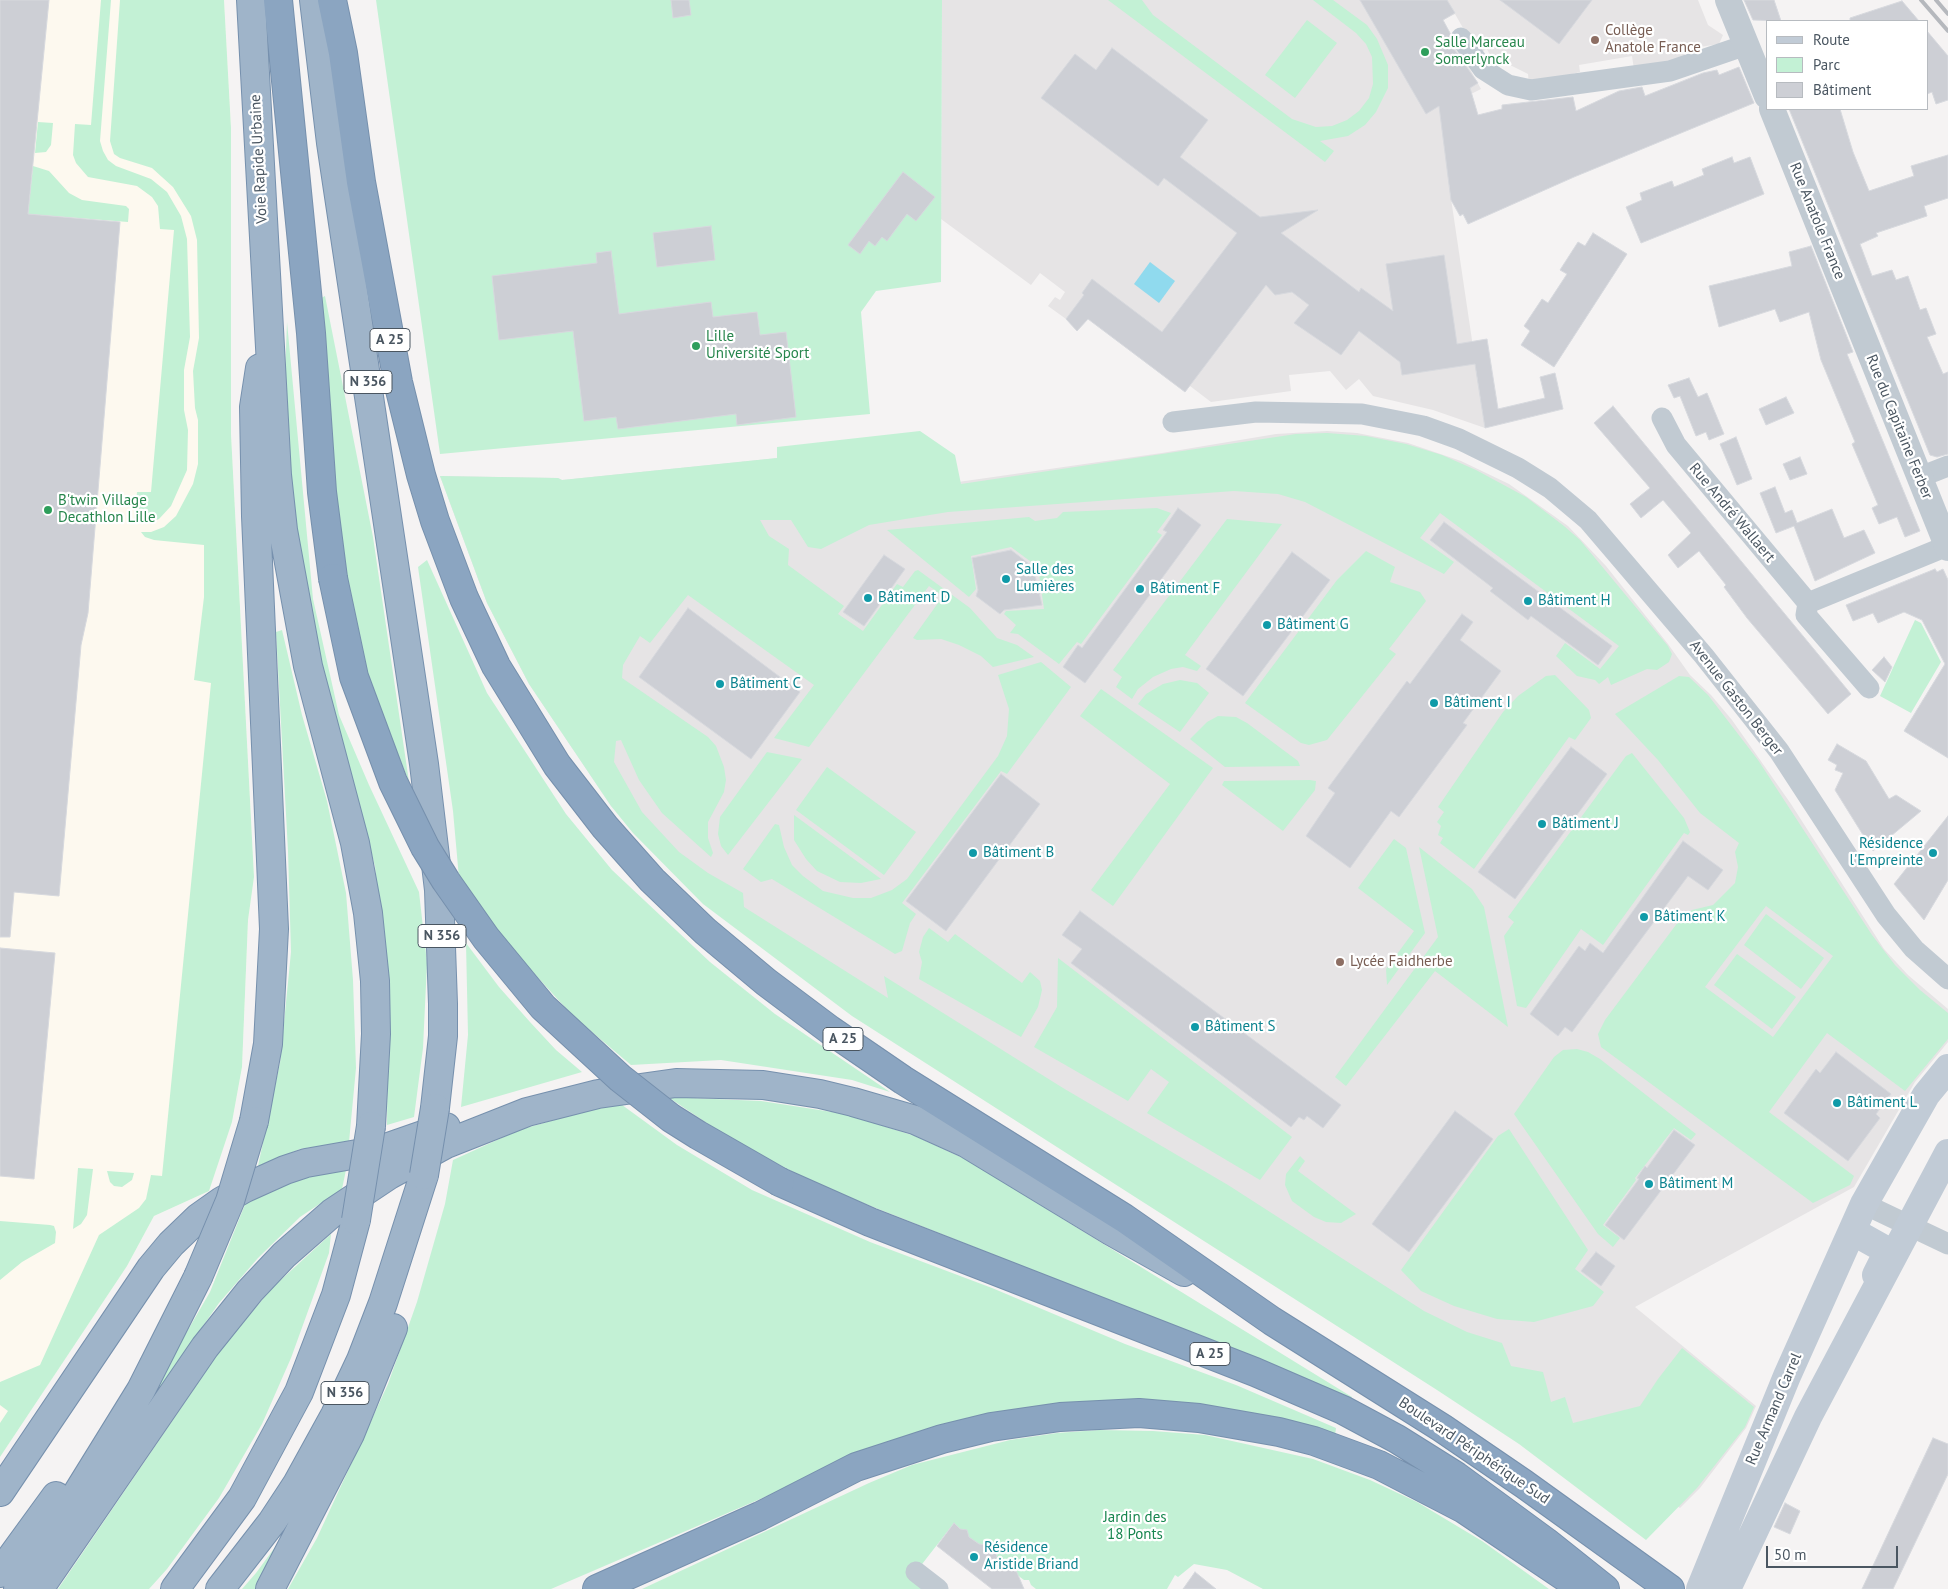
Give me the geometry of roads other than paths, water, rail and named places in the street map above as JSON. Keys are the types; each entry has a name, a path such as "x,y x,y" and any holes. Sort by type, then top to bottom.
{"highway":[{"name":"Voie Rapide Urbaine","path":"251,0 268,317"},
{"name":"A 25","path":"278,0 311,333 322,492 333,578 354,677 389,774 425,847 486,938 542,1007 620,1078 671,1118 780,1182 870,1222 1262,1375 1343,1410 1397,1439 1456,1476 1546,1542 1605,1589"},
{"name":"N 356","path":"220,1589 272,1522 297,1484 335,1415 361,1360 384,1303 424,1175 435,1108 443,1012 439,890 424,764 330,134 314,0"},
{"name":"A 25","path":"332,0 343,53 363,192 398,382 421,475 446,552 479,631 512,694 557,765 605,827 658,886 705,931 766,982 873,1060 1124,1218 1272,1321"},
{"path":"18,1589 140,1390 198,1277 230,1201 254,1121 268,1044 274,929 256,516 254,407 268,317"},
{"path":"175,1589 242,1498 299,1392 326,1326 356,1220 371,1126 376,1034 375,981 368,913 353,835 308,666 283,530 277,475 268,317"},
{"path":"39,1589 205,1347 250,1291 284,1255 332,1214 395,1171 446,1144 527,1112 598,1094 676,1083 763,1085 792,1089 885,1110 966,1143 1111,1231 1272,1321"},
{"path":"0,1492 151,1268 185,1230 210,1210 245,1188 306,1163 366,1153 395,1145 504,1105 527,1112"},
{"path":"270,1589 331,1473 387,1346 416,1253 424,1200 424,1175"},
{"path":"0,1573 130,1388 198,1277"},
{"name":"Boulevard Périphérique Sud","path":"1272,1321 1442,1428 1524,1484 1670,1589"},
{"path":"597,1589 760,1516 856,1467 933,1442 1011,1424 1060,1417 1139,1413 1199,1418 1278,1432 1322,1444 1379,1465 1464,1509 1584,1589"}],"main road":[{"name":"Rue Armand Carrel","path":"1700,1589 1780,1393 1864,1204 1926,1095 1948,1068"},
{"name":"Rue Armand Carrel","path":"1728,1589 1776,1482 1831,1372 1948,1153"},
{"name":"Rue Armand Carrel","path":"1831,1372 1844,1338 1887,1253 1880,1246 1852,1231"}],"street":[{"path":"1728,0 1766,94"},
{"path":"1461,38 1483,69 1508,85 1531,90 1670,71 1746,45"},
{"name":"Rue Anatole France","path":"1772,110 1862,334"},
{"name":"Rue du Capitaine Ferber","path":"1862,334 1948,547"},
{"name":"Avenue Gaston Berger","path":"1173,422 1256,412 1356,413 1423,426 1489,452 1550,488 1588,520 1704,656 1779,751 1873,897 1891,921 1914,949 1948,979"},
{"name":"Rue André Wallaert","path":"1662,418 1676,446 1808,604 1806,615 1869,688"},
{"path":"1920,477 1948,466"},
{"path":"1808,604 1948,547"},
{"path":"1864,1204 1948,1244"},
{"path":"916,1572 938,1589"}],"water":[{"path":"1150,262 1175,281 1159,303 1134,284"}],"railway":[{"path":"1921,0 1948,31"},
{"path":"1936,0 1948,14"}],"place":[{"name":"Collège Anatole France","path":"1595,40"},
{"name":"Salle Marceau Somerlynck","path":"1425,52"},
{"name":"Lille Université Sport","path":"696,346"},
{"name":"B'twin Village Decathlon Lille","path":"48,510"},
{"name":"Salle des Lumières","path":"1006,579"},
{"name":"Bâtiment F","path":"1140,589"},
{"name":"Bâtiment D","path":"868,598"},
{"name":"Bâtiment H","path":"1528,601"},
{"name":"Bâtiment G","path":"1267,625"},
{"name":"Bâtiment C","path":"720,684"},
{"name":"Bâtiment I","path":"1434,703"},
{"name":"Bâtiment J","path":"1542,824"},
{"name":"Bâtiment B","path":"973,853"},
{"name":"Résidence l'Empreinte","path":"1933,853"},
{"name":"Bâtiment K","path":"1644,917"},
{"name":"Lycée Faidherbe","path":"1340,962"},
{"name":"Bâtiment S","path":"1195,1027"},
{"name":"Bâtiment L","path":"1837,1103"},
{"name":"Bâtiment M","path":"1649,1184"},
{"name":"Résidence Aristide Briand","path":"974,1557"}],"park label":[{"name":"Jardin des 18 Ponts","path":"1135,1526"}]}
